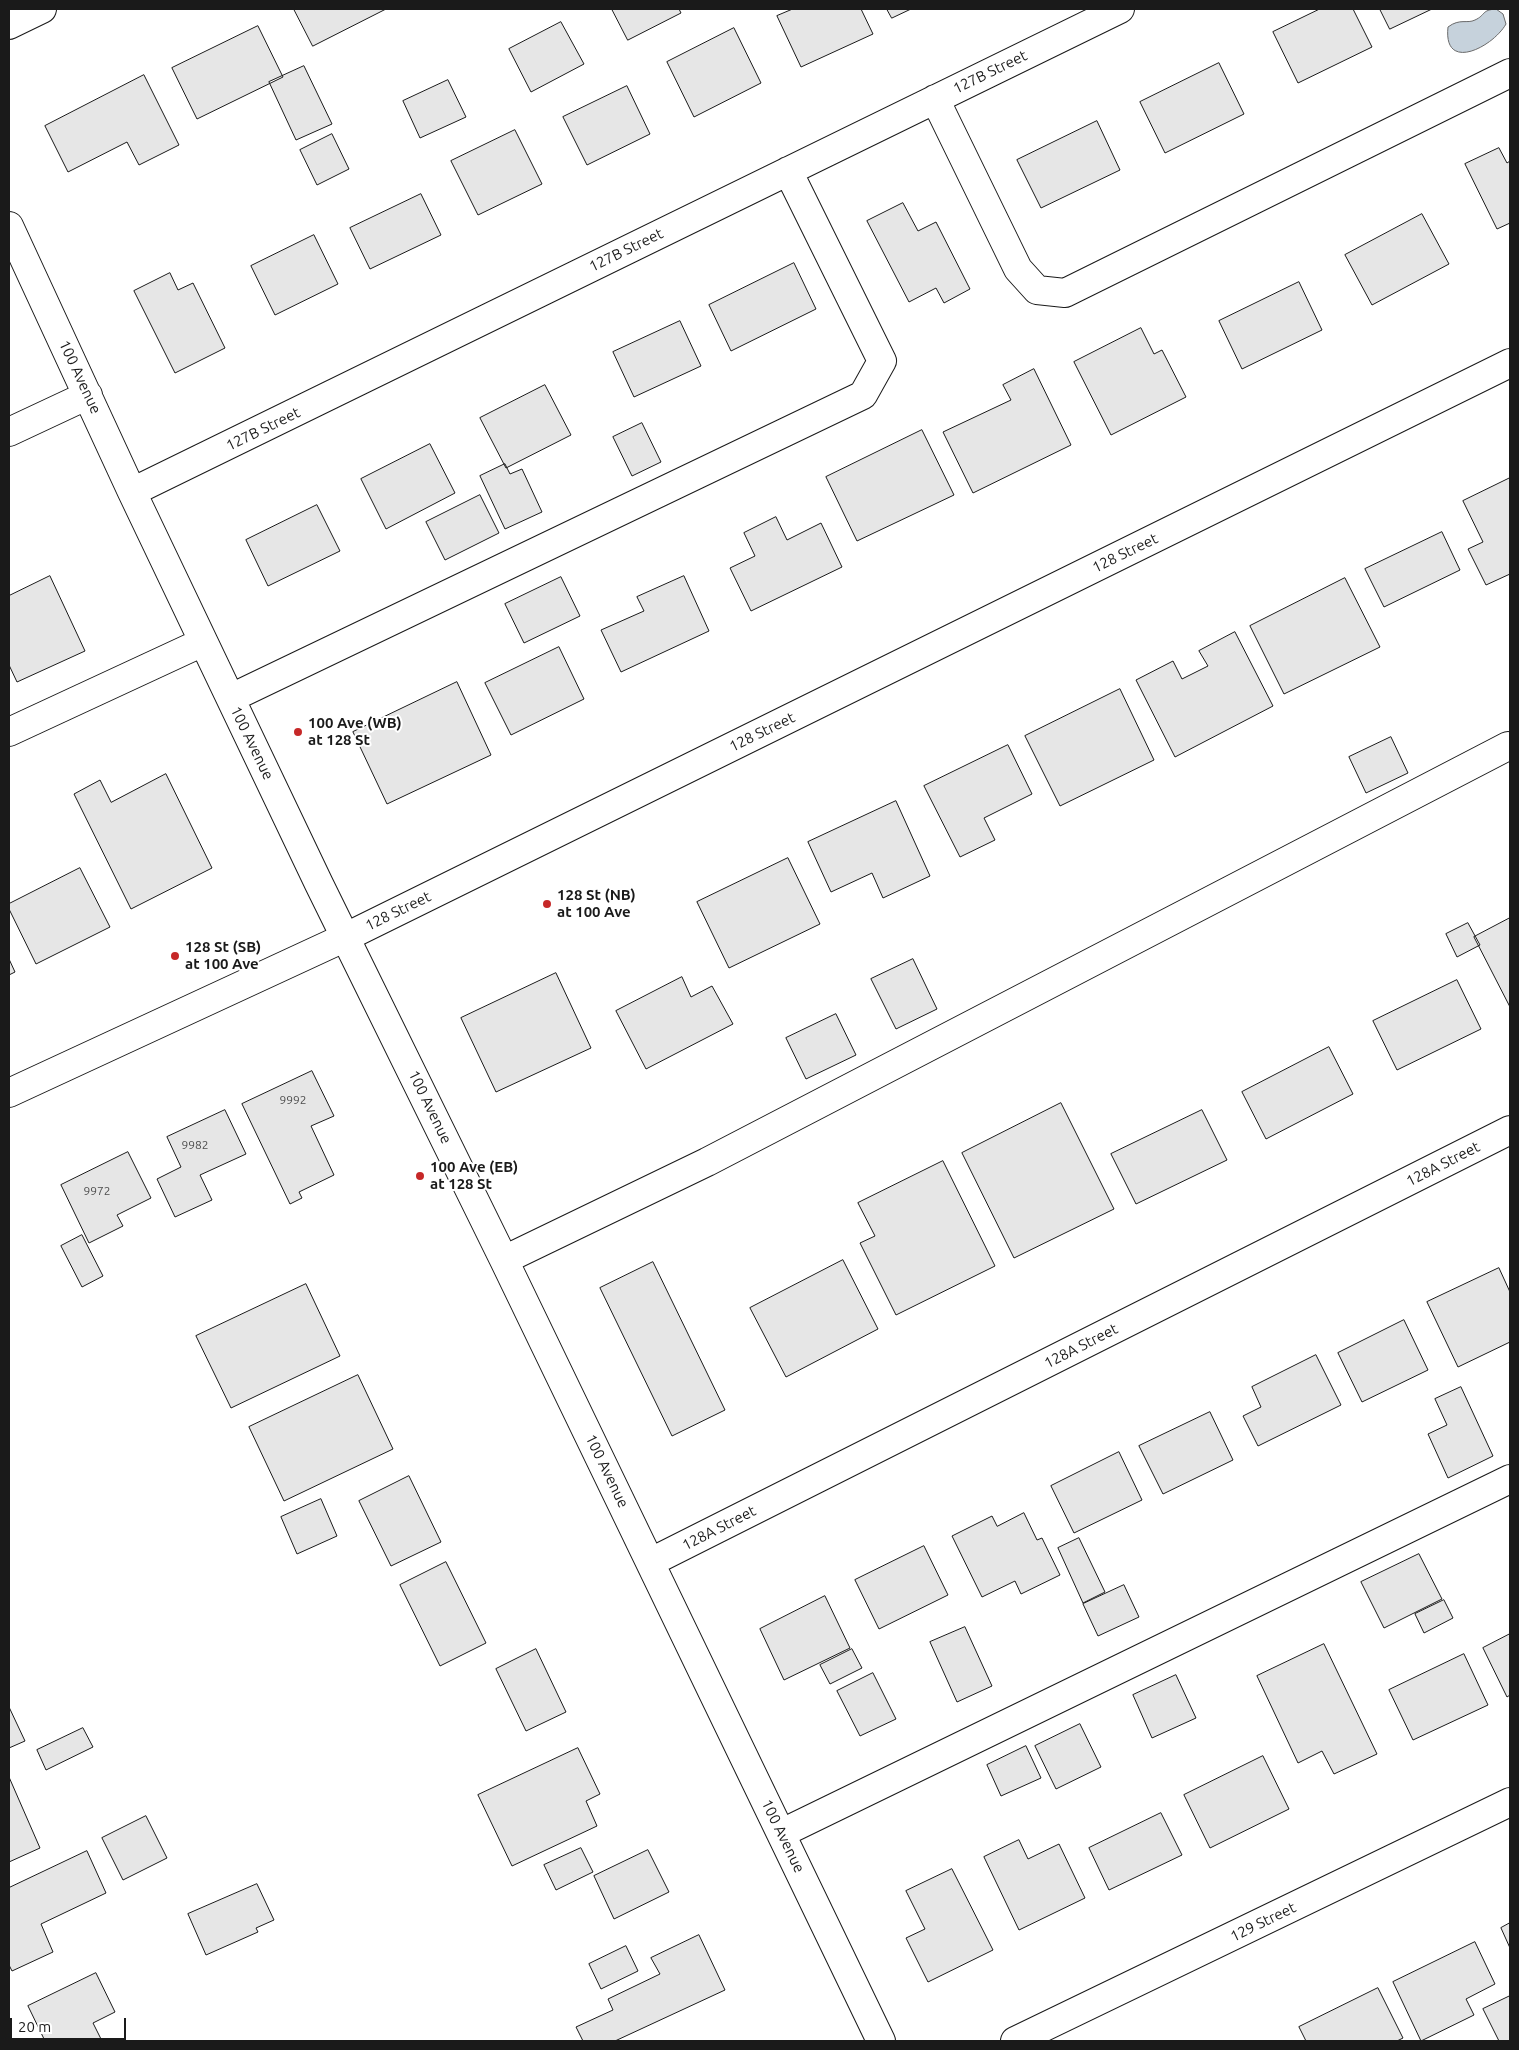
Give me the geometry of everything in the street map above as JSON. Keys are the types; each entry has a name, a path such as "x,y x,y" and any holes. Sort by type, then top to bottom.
{"street":[{"path":"9,25 42,9"},
{"name":"127B Street","path":"132,492 1120,9"},
{"path":"935,99 1018,269 1037,290 1064,293 1510,73"},
{"path":"230,698 863,395 882,361 788,171"},
{"name":"100 Avenue","path":"9,226 203,642 651,1562 881,2041"},
{"name":"128 Street","path":"9,1093 346,937 1510,363"},
{"path":"9,432 88,395"},
{"path":"9,732 203,642"},
{"path":"504,1260 707,1162 1508,746 1510,747"},
{"name":"128A Street","path":"651,1562 1510,1130"},
{"path":"782,1833 1510,1479"},
{"name":"129 Street","path":"1015,2041 1510,1802"}],"shaded area":[{"path":"1496,9 1503,14 1506,24 1500,33 1481,47 1470,51 1461,52 1453,49 1449,41 1448,27 1452,24 1475,20 1486,12"}],"building":[{"path":"294,9 386,9 313,46"},
{"path":"612,9 679,9 681,13 628,40"},
{"path":"793,9 861,9 873,34 801,67 777,16"},
{"path":"887,9 911,9 892,18"},
{"path":"1320,9 1353,9 1372,47 1298,83 1273,32"},
{"path":"1380,9 1432,9 1390,29"},
{"path":"561,22 584,64 531,92 509,49"},
{"path":"258,26 283,77 197,119 172,68"},
{"path":"734,28 761,83 694,117 667,62"},
{"path":"1219,63 1244,114 1165,153 1140,102"},
{"path":"304,66 332,124 296,140 269,82"},
{"path":"144,75 179,145 139,165 127,142 68,172 45,126"},
{"path":"448,80 466,117 420,138 403,101"},
{"path":"627,86 650,134 587,165 563,117"},
{"path":"1097,121 1120,170 1041,208 1017,160"},
{"path":"515,130 542,184 478,215 451,161"},
{"path":"332,134 349,169 317,185 300,150"},
{"path":"1499,148 1507,163 1510,161 1510,223 1497,229 1465,164"},
{"path":"421,194 441,235 370,269 350,228"},
{"path":"903,203 918,231 936,222 970,289 944,303 936,288 909,302 867,221"},
{"path":"1422,214 1449,264 1372,305 1345,255"},
{"path":"314,235 338,284 275,315 251,266"},
{"path":"794,263 816,309 731,351 709,305"},
{"path":"170,273 178,290 193,283 225,348 175,373 134,291"},
{"path":"1299,282 1322,330 1242,369 1219,321"},
{"path":"680,321 701,366 634,397 613,352"},
{"path":"1141,328 1154,354 1162,350 1186,397 1111,435 1074,362"},
{"path":"1034,369 1071,445 973,493 943,432 1011,400 1003,385"},
{"path":"545,385 571,435 506,468 480,418"},
{"path":"642,423 661,462 632,476 613,437"},
{"path":"922,430 954,495 857,541 826,477"},
{"path":"430,444 455,493 386,529 361,479"},
{"path":"505,464 510,474 522,469 542,512 505,529 480,476"},
{"path":"1510,478 1510,574 1486,585 1468,549 1483,542 1463,501"},
{"path":"480,495 499,533 445,560 426,522"},
{"path":"317,505 340,551 268,586 246,540"},
{"path":"776,517 787,540 821,523 842,567 751,611 730,568 755,556 744,533"},
{"path":"1442,532 1460,570 1384,607 1365,569"},
{"path":"50,576 85,651 17,682 9,665 9,596"},
{"path":"684,576 709,631 621,672 601,630 644,611 637,597"},
{"path":"561,577 580,616 524,643 505,604"},
{"path":"1345,578 1380,647 1284,694 1250,626"},
{"path":"1235,632 1273,706 1175,757 1136,680 1173,661 1182,679 1208,666 1199,651"},
{"path":"559,647 584,699 511,735 485,683"},
{"path":"457,682 491,755 387,804 353,732"},
{"path":"1120,689 1154,760 1060,806 1025,736"},
{"path":"1391,737 1408,773 1366,793 1349,757"},
{"path":"1008,745 1032,794 984,818 995,840 960,857 924,786"},
{"path":"166,774 212,868 131,909 74,794 100,780 111,802"},
{"path":"896,801 930,876 883,898 872,873 831,892 808,842"},
{"path":"788,858 820,924 729,968 697,902"},
{"path":"80,868 110,927 36,964 9,909 9,904"},
{"path":"1510,918 1510,1007 1474,937"},
{"path":"1468,923 1480,945 1457,957 1446,934"},
{"path":"9,959 15,972 9,975"},
{"path":"913,959 937,1009 896,1029 871,979"},
{"path":"556,973 591,1048 496,1092 461,1018"},
{"path":"682,977 691,997 712,986 733,1024 646,1069 616,1011"},
{"path":"1457,980 1481,1029 1397,1070 1373,1021"},
{"path":"836,1014 856,1055 806,1079 786,1038"},
{"path":"1329,1047 1353,1094 1266,1139 1242,1092"},
{"path":"312,1071 334,1116 311,1126 334,1175 299,1192 302,1198 290,1204 242,1104"},
{"path":"1061,1103 1114,1209 1014,1258 962,1153"},
{"path":"225,1110 246,1154 200,1175 212,1200 175,1217 157,1179 181,1167 167,1137"},
{"path":"1202,1110 1227,1160 1136,1204 1111,1154"},
{"path":"128,1152 151,1198 117,1215 123,1226 89,1243 61,1185"},
{"path":"943,1161 995,1266 896,1315 860,1243 875,1236 858,1203"},
{"path":"82,1235 103,1276 82,1287 61,1246"},
{"path":"843,1260 878,1329 786,1377 750,1308"},
{"path":"653,1262 725,1410 672,1436 600,1288"},
{"path":"1499,1268 1510,1292 1510,1342 1458,1367 1427,1302"},
{"path":"306,1284 340,1356 231,1408 196,1336"},
{"path":"1404,1320 1428,1370 1362,1402 1338,1353"},
{"path":"1316,1355 1341,1405 1258,1446 1243,1416 1261,1407 1252,1387"},
{"path":"358,1375 393,1449 284,1501 249,1427"},
{"path":"1461,1387 1493,1456 1448,1478 1428,1434 1447,1425 1435,1399"},
{"path":"1210,1412 1233,1460 1163,1494 1139,1446"},
{"path":"1119,1452 1142,1500 1074,1533 1051,1486"},
{"path":"409,1476 441,1542 391,1566 359,1501"},
{"path":"321,1499 337,1536 297,1554 281,1517"},
{"path":"1024,1513 1037,1540 1042,1538 1060,1575 1021,1594 1015,1581 982,1597 952,1536 992,1516 997,1526"},
{"path":"1079,1538 1105,1592 1083,1603 1058,1548"},
{"path":"924,1546 948,1595 879,1629 855,1580"},
{"path":"1419,1554 1442,1599 1384,1628 1361,1582"},
{"path":"446,1562 486,1643 440,1666 400,1585"},
{"path":"1124,1585 1139,1617 1098,1636 1083,1604"},
{"path":"825,1596 850,1648 784,1680 760,1629"},
{"path":"1444,1600 1453,1618 1424,1633 1415,1614"},
{"path":"965,1627 992,1686 957,1702 930,1642"},
{"path":"1510,1634 1510,1695 1507,1697 1483,1648"},
{"path":"1324,1644 1377,1754 1334,1774 1322,1751 1298,1763 1257,1676"},
{"path":"536,1649 566,1712 526,1731 496,1669"},
{"path":"852,1649 862,1668 830,1684 820,1665"},
{"path":"1464,1654 1488,1705 1413,1740 1389,1690"},
{"path":"873,1673 896,1719 860,1736 837,1691"},
{"path":"1176,1675 1196,1718 1152,1738 1133,1695"},
{"path":"9,1707 25,1741 9,1748"},
{"path":"1080,1724 1101,1767 1056,1789 1035,1746"},
{"path":"83,1728 93,1747 46,1770 37,1750"},
{"path":"1026,1746 1041,1778 1001,1796 987,1765"},
{"path":"578,1748 600,1794 586,1801 597,1826 512,1866 478,1795"},
{"path":"1263,1756 1289,1809 1210,1848 1184,1795"},
{"path":"9,1777 40,1848 9,1862"},
{"path":"1161,1813 1182,1855 1109,1890 1089,1848"},
{"path":"146,1816 167,1858 123,1880 102,1838"},
{"path":"1019,1840 1028,1859 1059,1844 1085,1898 1019,1930 984,1857"},
{"path":"581,1848 593,1872 556,1890 544,1865"},
{"path":"648,1850 669,1892 614,1919 594,1876"},
{"path":"87,1851 106,1893 41,1924 53,1952 12,1971 9,1965 9,1888"},
{"path":"952,1869 993,1950 928,1982 906,1938 925,1929 906,1891"},
{"path":"257,1884 274,1920 256,1928 258,1932 206,1955 188,1914"},
{"path":"1510,1923 1510,1948 1501,1928"},
{"path":"699,1935 725,1990 615,2041 583,2041 576,2027 613,2010 608,1999 660,1974 651,1958"},
{"path":"1475,1942 1495,1984 1466,1999 1474,2015 1421,2041 1393,1982"},
{"path":"626,1946 638,1971 601,1989 589,1964"},
{"path":"96,1973 115,2012 93,2023 102,2041 45,2041 28,2006"},
{"path":"1378,1988 1403,2038 1397,2041 1306,2041 1299,2027"},
{"path":"1510,1996 1510,2041 1499,2041 1483,2009"}],"place":[{"name":"100 Ave (WB) at 128 St","path":"298,732"},
{"name":"128 St (NB) at 100 Ave","path":"547,904"},
{"name":"128 St (SB) at 100 Ave","path":"175,956"},
{"name":"100 Ave (EB) at 128 St","path":"420,1176"}]}
